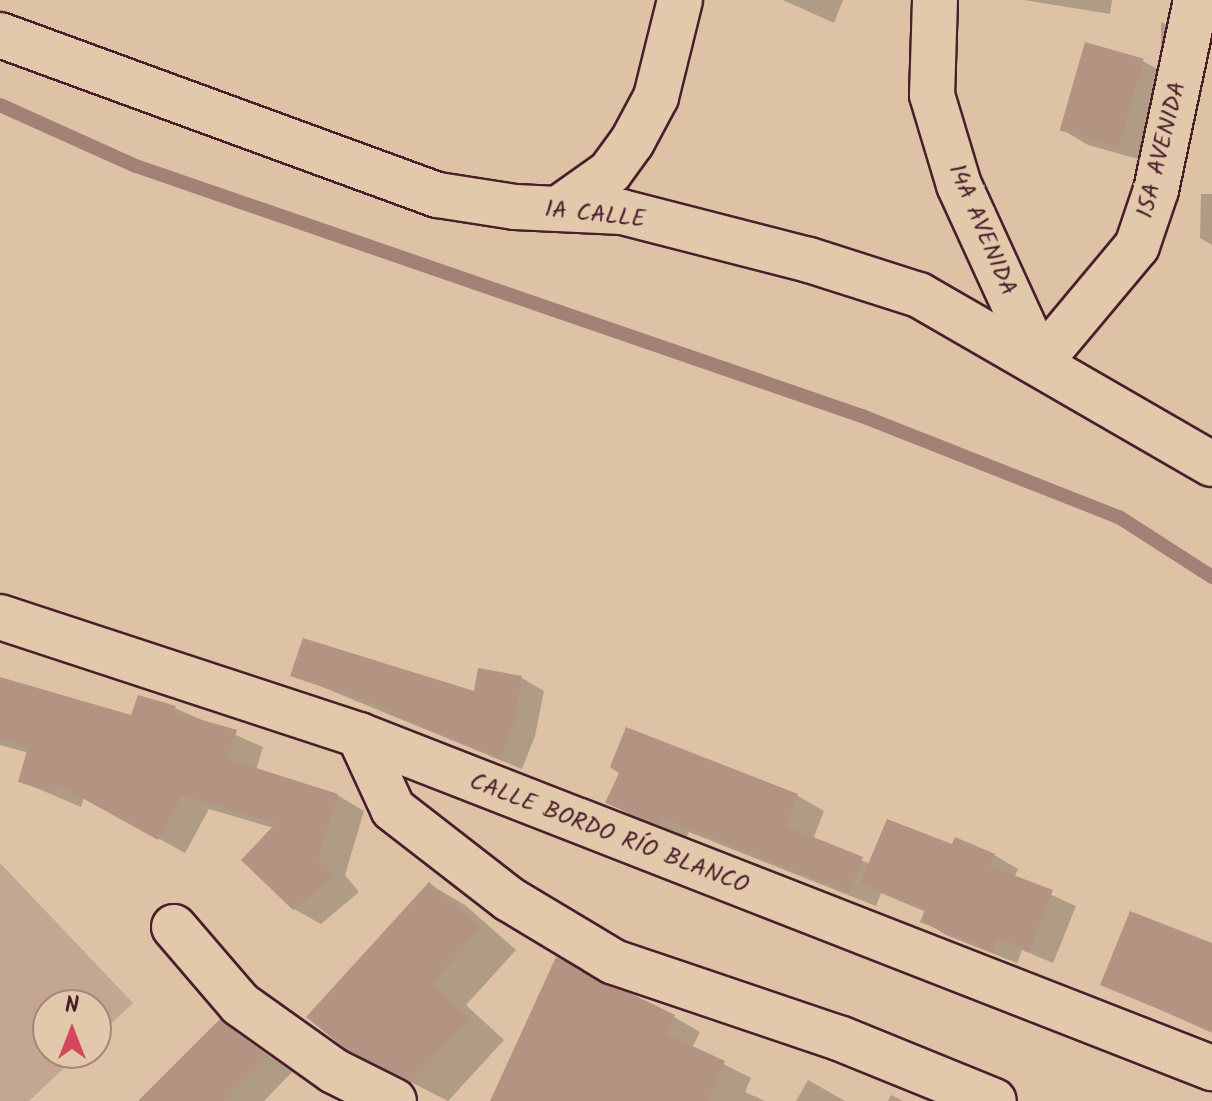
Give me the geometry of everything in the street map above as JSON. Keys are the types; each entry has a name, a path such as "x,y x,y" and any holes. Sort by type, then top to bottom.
{"street":[{"path":"558,209 610,172 632,142 656,97 680,0"},
{"name":"14A AVENIDA","path":"935,0 932,95 959,185 1040,362"},
{"name":"15A AVENIDA","path":"1040,362 1137,246 1156,190 1196,0"},
{"name":"1A CALLE","path":"0,35 438,195 558,209 622,212 809,260 919,295 1040,362 1212,464"},
{"name":"CALLE BORDO RÍO BLANCO","path":"0,617 359,735 1212,1068"},
{"path":"359,735 393,809 509,899 614,962 839,1038 994,1101"},
{"path":"174,927 240,1004 334,1071 394,1101"}],"shaded area":[{"path":"0,863 133,1003 112,1023 112,989 32,989 32,1069 63,1069 29,1101 0,1101"}],"building":[{"path":"1085,42 1144,59 1118,147 1060,130"},
{"path":"303,638 474,691 478,668 522,676 514,723 500,758 390,714 392,710 290,676"},
{"path":"0,677 131,715 138,695 176,706 174,712 237,730 228,759 338,794 318,858 334,875 293,910 241,860 276,823 182,795 158,840 57,784 54,793 18,782 28,747 0,739"},
{"path":"626,727 798,794 786,826 863,857 849,892 662,818 660,825 605,803 619,773 610,767"},
{"path":"887,819 952,844 955,837 995,854 990,866 1053,890 1029,951 998,938 992,951 920,922 925,910 860,883"},
{"path":"429,882 481,928 431,984 469,1019 410,1083 347,1050 306,1017"},
{"path":"1130,911 1212,943 1212,1031 1100,985"},
{"path":"556,957 675,1015 666,1034 725,1061 707,1101 490,1101"},
{"path":"220,1019 267,1056 223,1101 138,1101"}],"waterway":[{"path":"0,105 136,166 862,416 1119,517 1212,577"}]}
